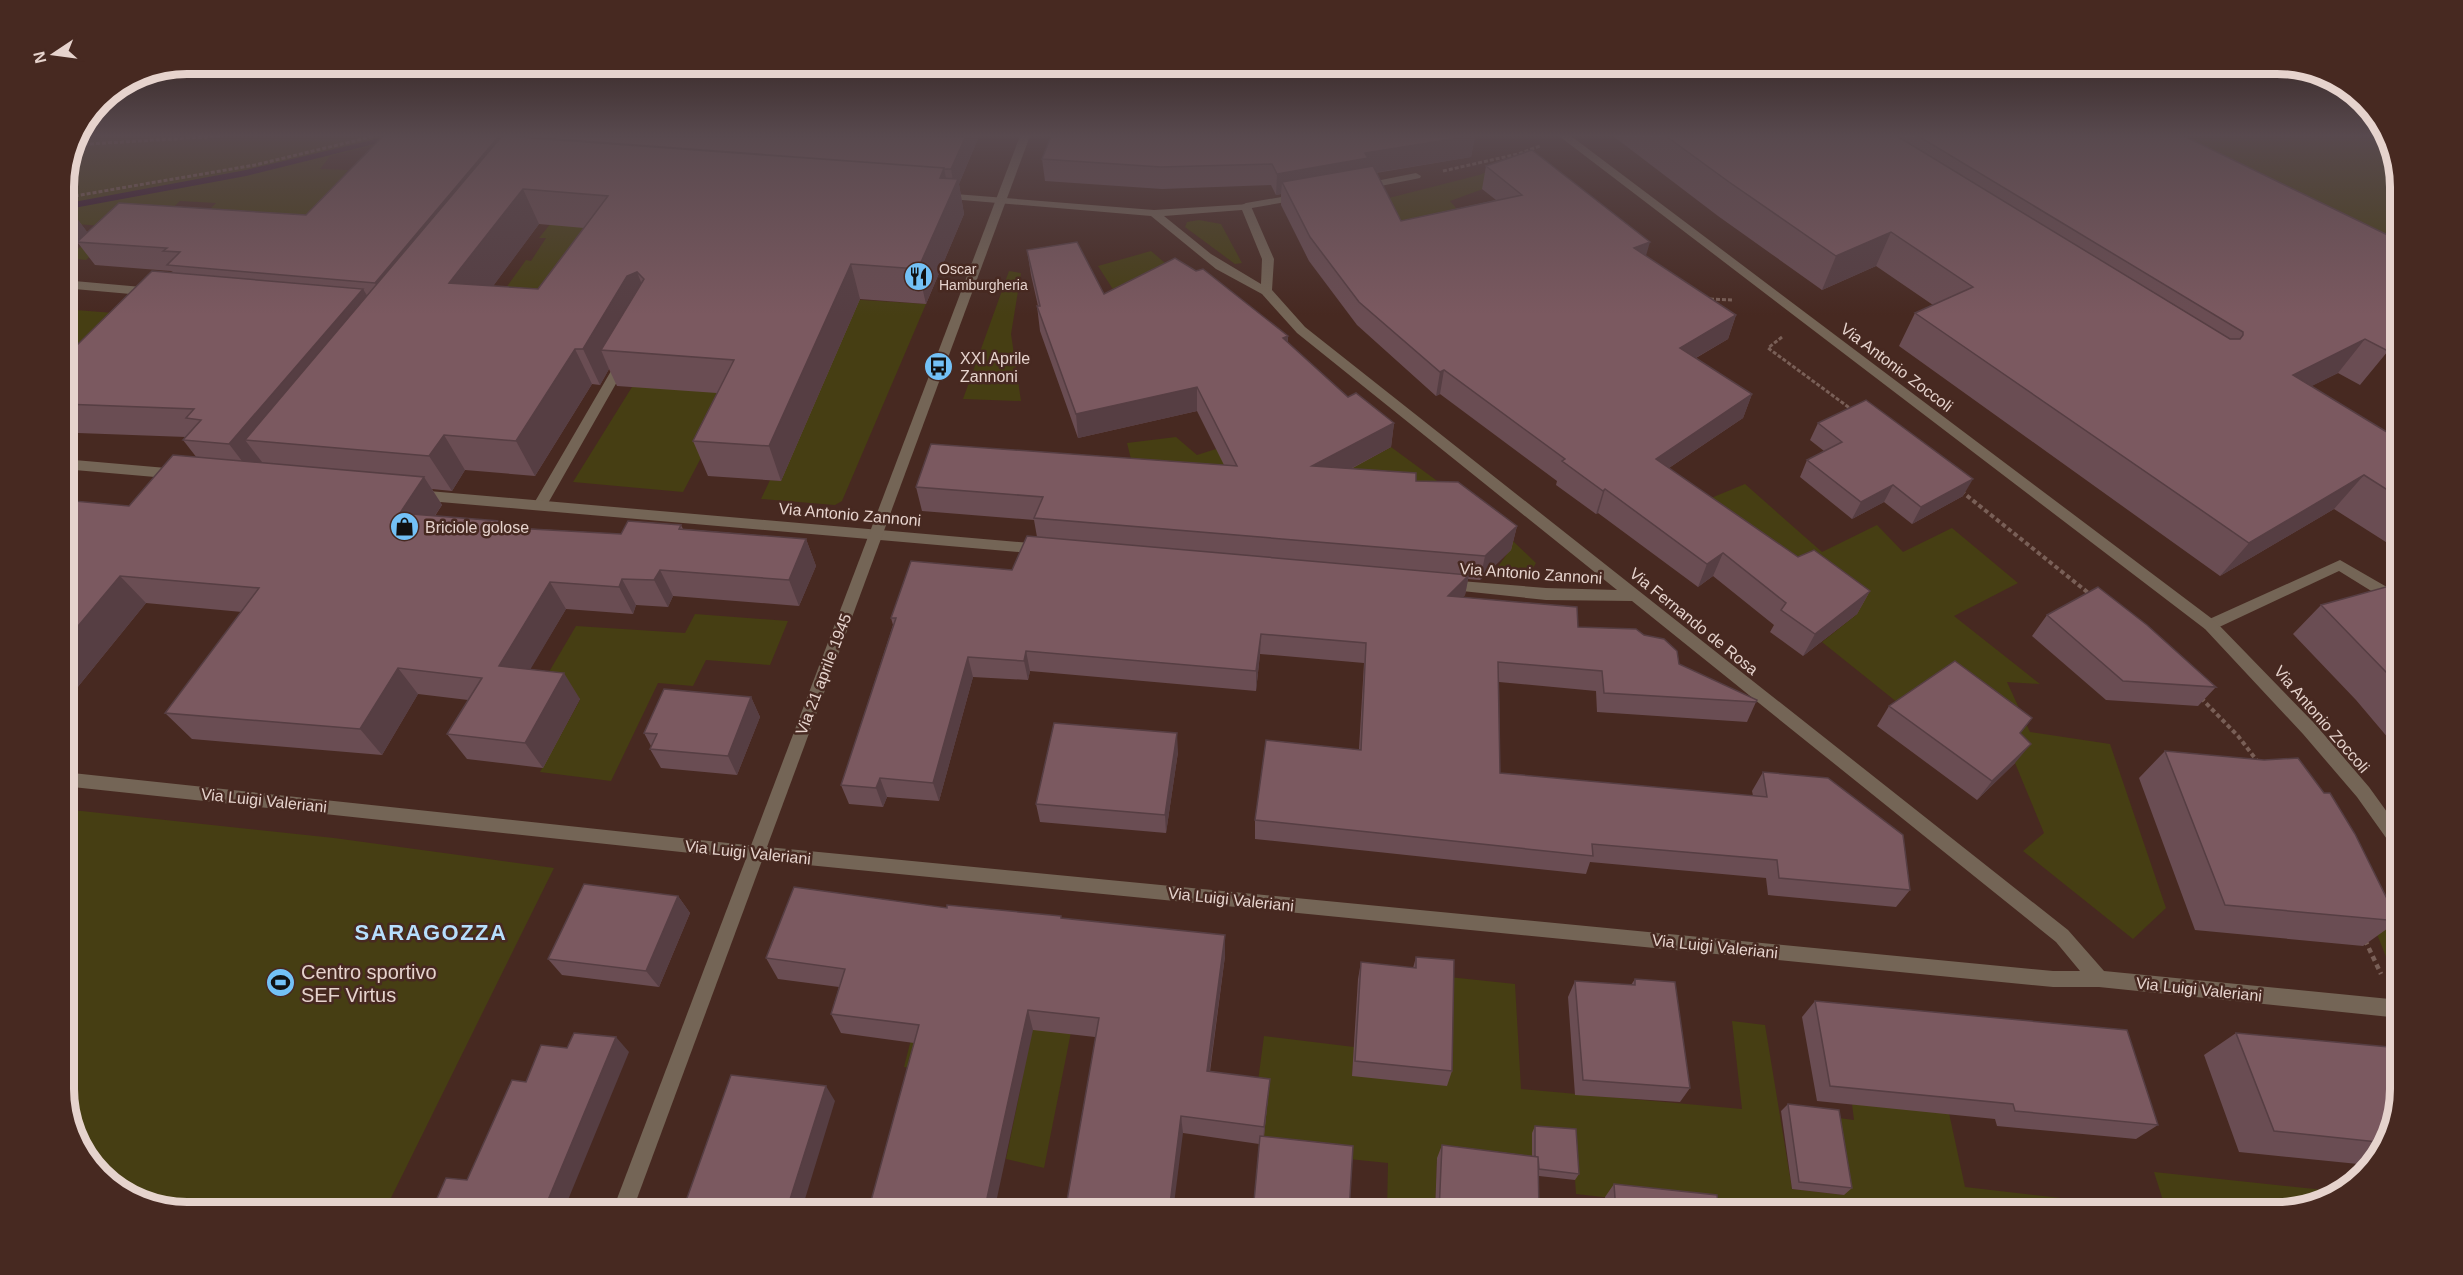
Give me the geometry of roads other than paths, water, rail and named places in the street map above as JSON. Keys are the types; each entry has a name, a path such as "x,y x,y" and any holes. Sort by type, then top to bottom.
{"street":[{"path":"939,196 1154,213 1246,206 1307,196"},
{"name":"Via 21 aprile 1945","path":"626,1202 1003,196"},
{"name":"Via Antonio Zoccoli","path":"1643,196 2210,625 2309,729 2363,792 2390,830"},
{"path":"1246,206 1268,259 1266,291"},
{"name":"Via Fernando de Rosa","path":"1154,213 1236,279 1266,291 1301,330 2062,936 2099,979"},
{"path":"74,285 167,293"},
{"path":"540,505 633,344"},
{"path":"74,465 192,475"},
{"name":"Via Antonio Zannoni","path":"398,493 1063,550"},
{"path":"2210,625 2340,565 2389,594"},
{"name":"Via Antonio Zannoni","path":"1428,583 1546,594 1634,596"},
{"name":"Via Luigi Valeriani","path":"74,780 756,854 2053,979 2099,979 2390,1008"}],"waterway":[{"path":"74,205 125,196"}],"place":[{"name":"Oscar Hamburgheria","path":"918,277"},
{"name":"XXI Aprile Zannoni","path":"939,367"},
{"name":"Briciole golose","path":"404,527"},
{"name":"Centro sportivo SEF Virtus","path":"280,983"}],"district":[{"name":"SARAGOZZA","path":"431,932"}]}
